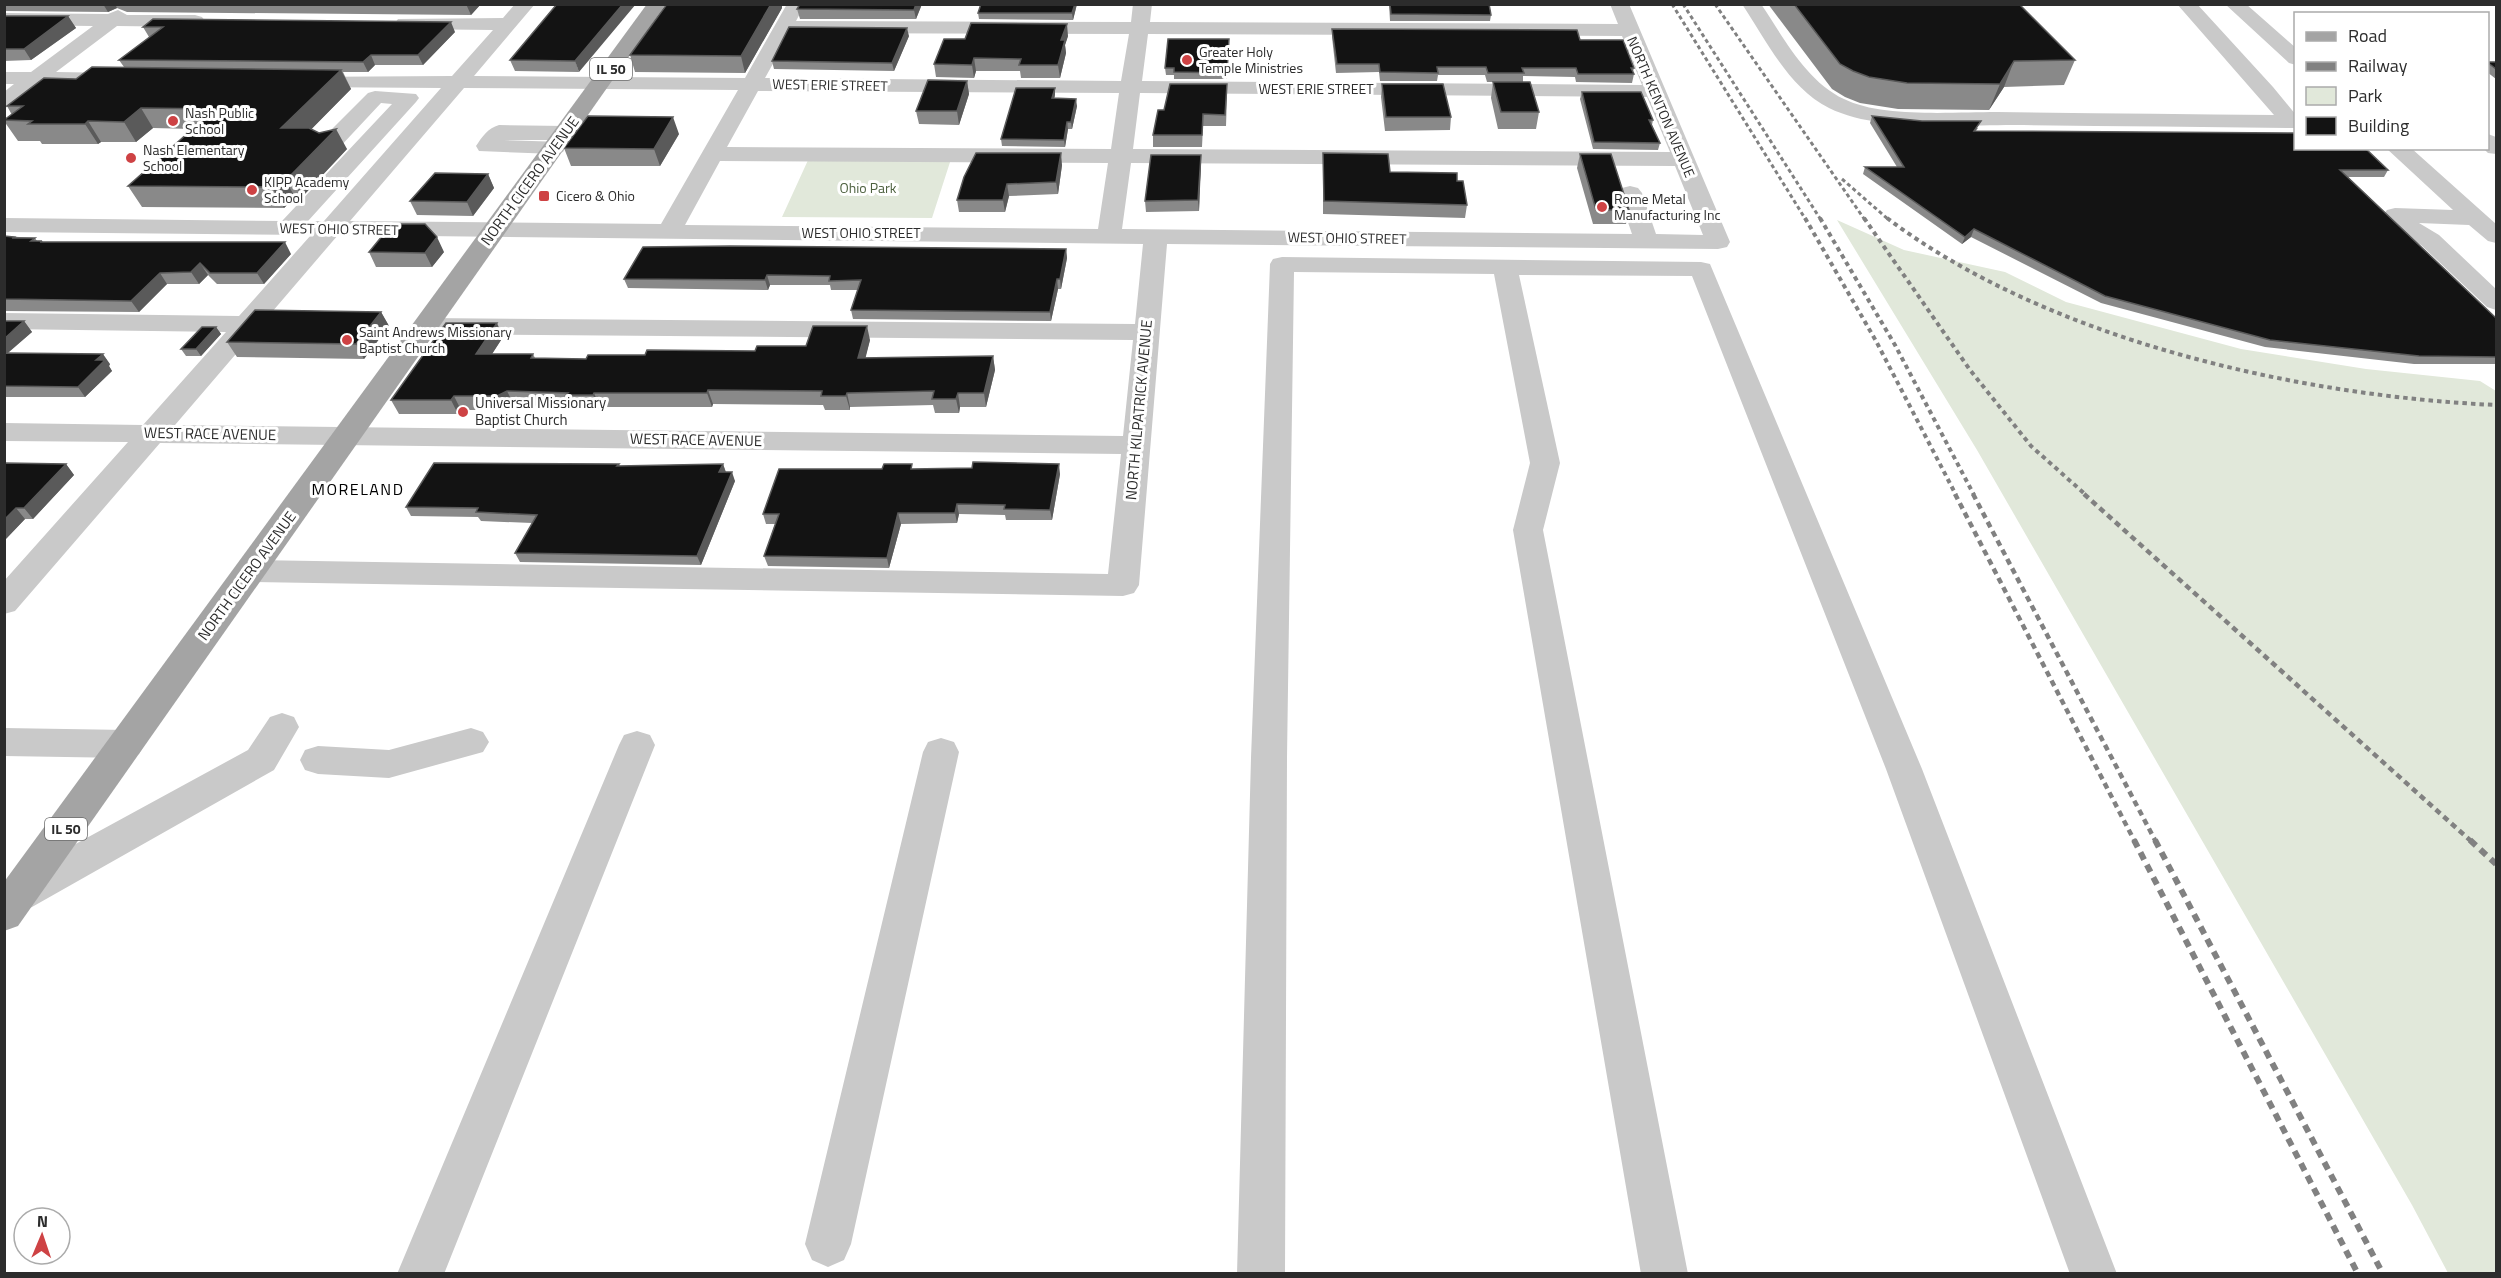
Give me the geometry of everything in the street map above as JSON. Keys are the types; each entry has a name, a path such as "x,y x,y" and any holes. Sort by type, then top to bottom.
{"main road":[{"name":"NORTH CICERO AVENUE","path":"11,905 657,4"}],"street":[{"path":"4,102 134,4"},
{"path":"4,603 17,573 152,434 526,4"},
{"path":"669,232 796,4"},
{"path":"1109,235 1143,4"},
{"name":"NORTH KENTON AVENUE","path":"1619,4 1718,242"},
{"path":"1751,4 1809,85 1827,99 1851,110 1881,116 1926,118 2293,122"},
{"path":"2186,4 2293,122"},
{"path":"2234,4 2287,44"},
{"path":"4,19 217,21"},
{"path":"381,23 509,24"},
{"path":"783,27 1629,30"},
{"path":"4,78 142,79"},
{"name":"WEST ERIE STREET","path":"282,80 1655,91"},
{"path":"288,228 366,144"},
{"path":"2399,150 2496,236"},
{"path":"712,154 1683,159"},
{"path":"1630,193 1647,241"},
{"path":"2477,218 2395,215 2416,233 2430,240 2496,302"},
{"name":"WEST OHIO STREET","path":"4,225 1718,242"},
{"name":"NORTH KILPATRICK AVENUE","path":"250,571 1123,585 1156,236"},
{"path":"1261,1274 1269,758 1282,264 1701,269 1904,769 2094,1274"},
{"path":"1505,267 1545,463 1528,530 1665,1274"},
{"path":"4,321 248,324"},
{"path":"427,326 1147,332"},
{"name":"WEST RACE AVENUE","path":"4,432 1136,445"},
{"path":"11,905 129,832 261,760 282,727"},
{"path":"4,742 127,744"},
{"path":"318,760 389,764 471,742"},
{"path":"420,1274 637,745"},
{"path":"828,1244 941,752"}],"green space":[{"name":"Ohio Park","path":"809,158 951,159 932,218 782,217"},
{"path":"1837,220 1904,250 2005,272 2066,302 2241,349 2366,369 2480,381 2496,391 2496,1273 2448,1273 2412,1205 1977,450"}],"building":[{"path":"557,4 623,4 575,61 510,60"},
{"path":"667,4 771,4 741,56 630,55"},
{"path":"800,4 916,4 914,10 797,9"},
{"path":"981,4 1075,4 1072,13 978,13"},
{"path":"1390,4 1489,4 1491,15 1391,14"},
{"path":"1794,4 2019,4 2075,60 2014,61 2000,84 1907,83 1869,77 1840,64"},
{"path":"4,16 68,16 24,49 4,49"},
{"path":"153,19 451,22 418,55 371,55 363,62 119,60 163,27 143,27"},
{"path":"971,23 1067,24 1061,40 1065,40 1058,65 1019,65 1021,59 974,58 972,65 934,64 944,39 965,39"},
{"path":"789,27 907,28 892,63 772,61"},
{"path":"1332,29 1577,30 1580,40 1623,40 1634,68 1631,68 1634,74 1578,74 1576,68 1522,68 1524,73 1488,73 1486,67 1437,67 1438,73 1380,72 1379,64 1337,64"},
{"path":"1168,39 1229,39 1227,73 1174,72 1174,68 1165,68"},
{"path":"2489,62 2496,62 2496,69 2489,64"},
{"path":"92,67 341,70 281,128 309,128 319,133 336,129 290,176 283,176 272,187 128,186 215,109 141,108 124,122 28,124 32,121 4,120 23,106 7,106 44,78 76,79"},
{"path":"928,80 967,81 957,111 916,111"},
{"path":"1493,82 1530,82 1539,112 1501,112"},
{"path":"1170,84 1227,84 1225,115 1203,114 1202,135 1153,135 1158,110 1164,110"},
{"path":"1382,84 1443,84 1451,117 1386,117"},
{"path":"1016,88 1055,88 1052,98 1076,99 1071,122 1067,122 1064,140 1001,139"},
{"path":"1582,92 1641,92 1653,120 1649,120 1660,143 1594,142"},
{"path":"588,116 673,117 654,149 564,148"},
{"path":"1872,116 1922,121 1981,121 1974,131 2294,133 2294,150 2367,150 2388,170 2340,170 2496,318 2496,357 2419,356 2270,340 2105,296 1974,229 1965,237 1865,167 1904,167"},
{"path":"976,153 1061,153 1056,182 1007,184 1003,200 957,200 964,177"},
{"path":"1323,153 1388,154 1390,172 1457,173 1457,181 1463,181 1467,205 1324,201"},
{"path":"1580,154 1611,154 1629,210 1596,210"},
{"path":"1151,155 1201,155 1198,200 1145,201"},
{"path":"435,173 488,174 467,202 410,201"},
{"path":"392,224 425,224 437,237 425,253 369,252"},
{"path":"4,236 35,238 31,241 42,241 40,242 285,242 257,273 210,273 200,263 191,272 160,273 131,301 4,299"},
{"path":"643,247 1066,249 1050,312 851,310 861,280 829,281 830,276 767,275 765,280 624,279"},
{"path":"255,310 381,312 356,344 227,342"},
{"path":"4,321 24,321 4,339"},
{"path":"446,323 497,323 476,354 533,354 531,358 586,359 588,355 645,355 647,350 755,351 757,346 806,346 813,326 867,326 858,358 993,356 984,393 958,393 956,399 932,399 934,391 847,393 846,396 821,396 822,391 708,390 707,393 594,393 593,395 507,391 497,396 454,396 451,400 391,400"},
{"path":"202,327 216,327 196,349 181,349"},
{"path":"4,353 103,354 96,360 105,360 78,387 4,386"},
{"path":"973,462 1059,464 1050,510 1004,509 1005,505 957,504 955,513 898,513 887,558 764,556 779,514 763,514 779,469 882,469 884,464 912,464 911,469 972,468"},
{"path":"4,463 66,464 24,508 16,508 4,520"},
{"path":"434,463 619,464 617,466 723,464 719,472 732,472 697,556 515,553 537,515 476,512 478,508 406,507"}],"railway":[{"path":"1672,4 1806,220"},
{"path":"1683,4 1821,220"},
{"path":"1715,4 1865,220"},
{"path":"1842,179 1889,220"},
{"path":"1805,218 1876,341 1956,495"},
{"path":"1820,218 1895,345 1974,495"},
{"path":"1864,218 1970,370 2031,446 2086,495"},
{"path":"1887,218 1951,261 2022,297 2098,328 2178,354 2259,374 2340,389 2496,405"},
{"path":"1955,494 2135,842"},
{"path":"1973,494 2156,842"},
{"path":"2084,494 2472,842"},
{"path":"2134,840 2358,1274"},
{"path":"2155,840 2383,1274"},
{"path":"2470,840 2496,864"}],"place":[{"name":"Greater Holy Temple Ministries","path":"1187,60"},
{"name":"Nash Public School","path":"173,121"},
{"name":"Nash Elementary School","path":"131,158"},
{"name":"KIPP Academy School","path":"252,190"},
{"name":"Cicero & Ohio","path":"544,196"},
{"name":"Rome Metal Manufacturing Inc","path":"1602,207"},
{"name":"Saint Andrews Missionary Baptist Church","path":"347,340"},
{"name":"Universal Missionary Baptist Church","path":"463,412"}],"district":[{"name":"MORELAND","path":"358,489"}]}
